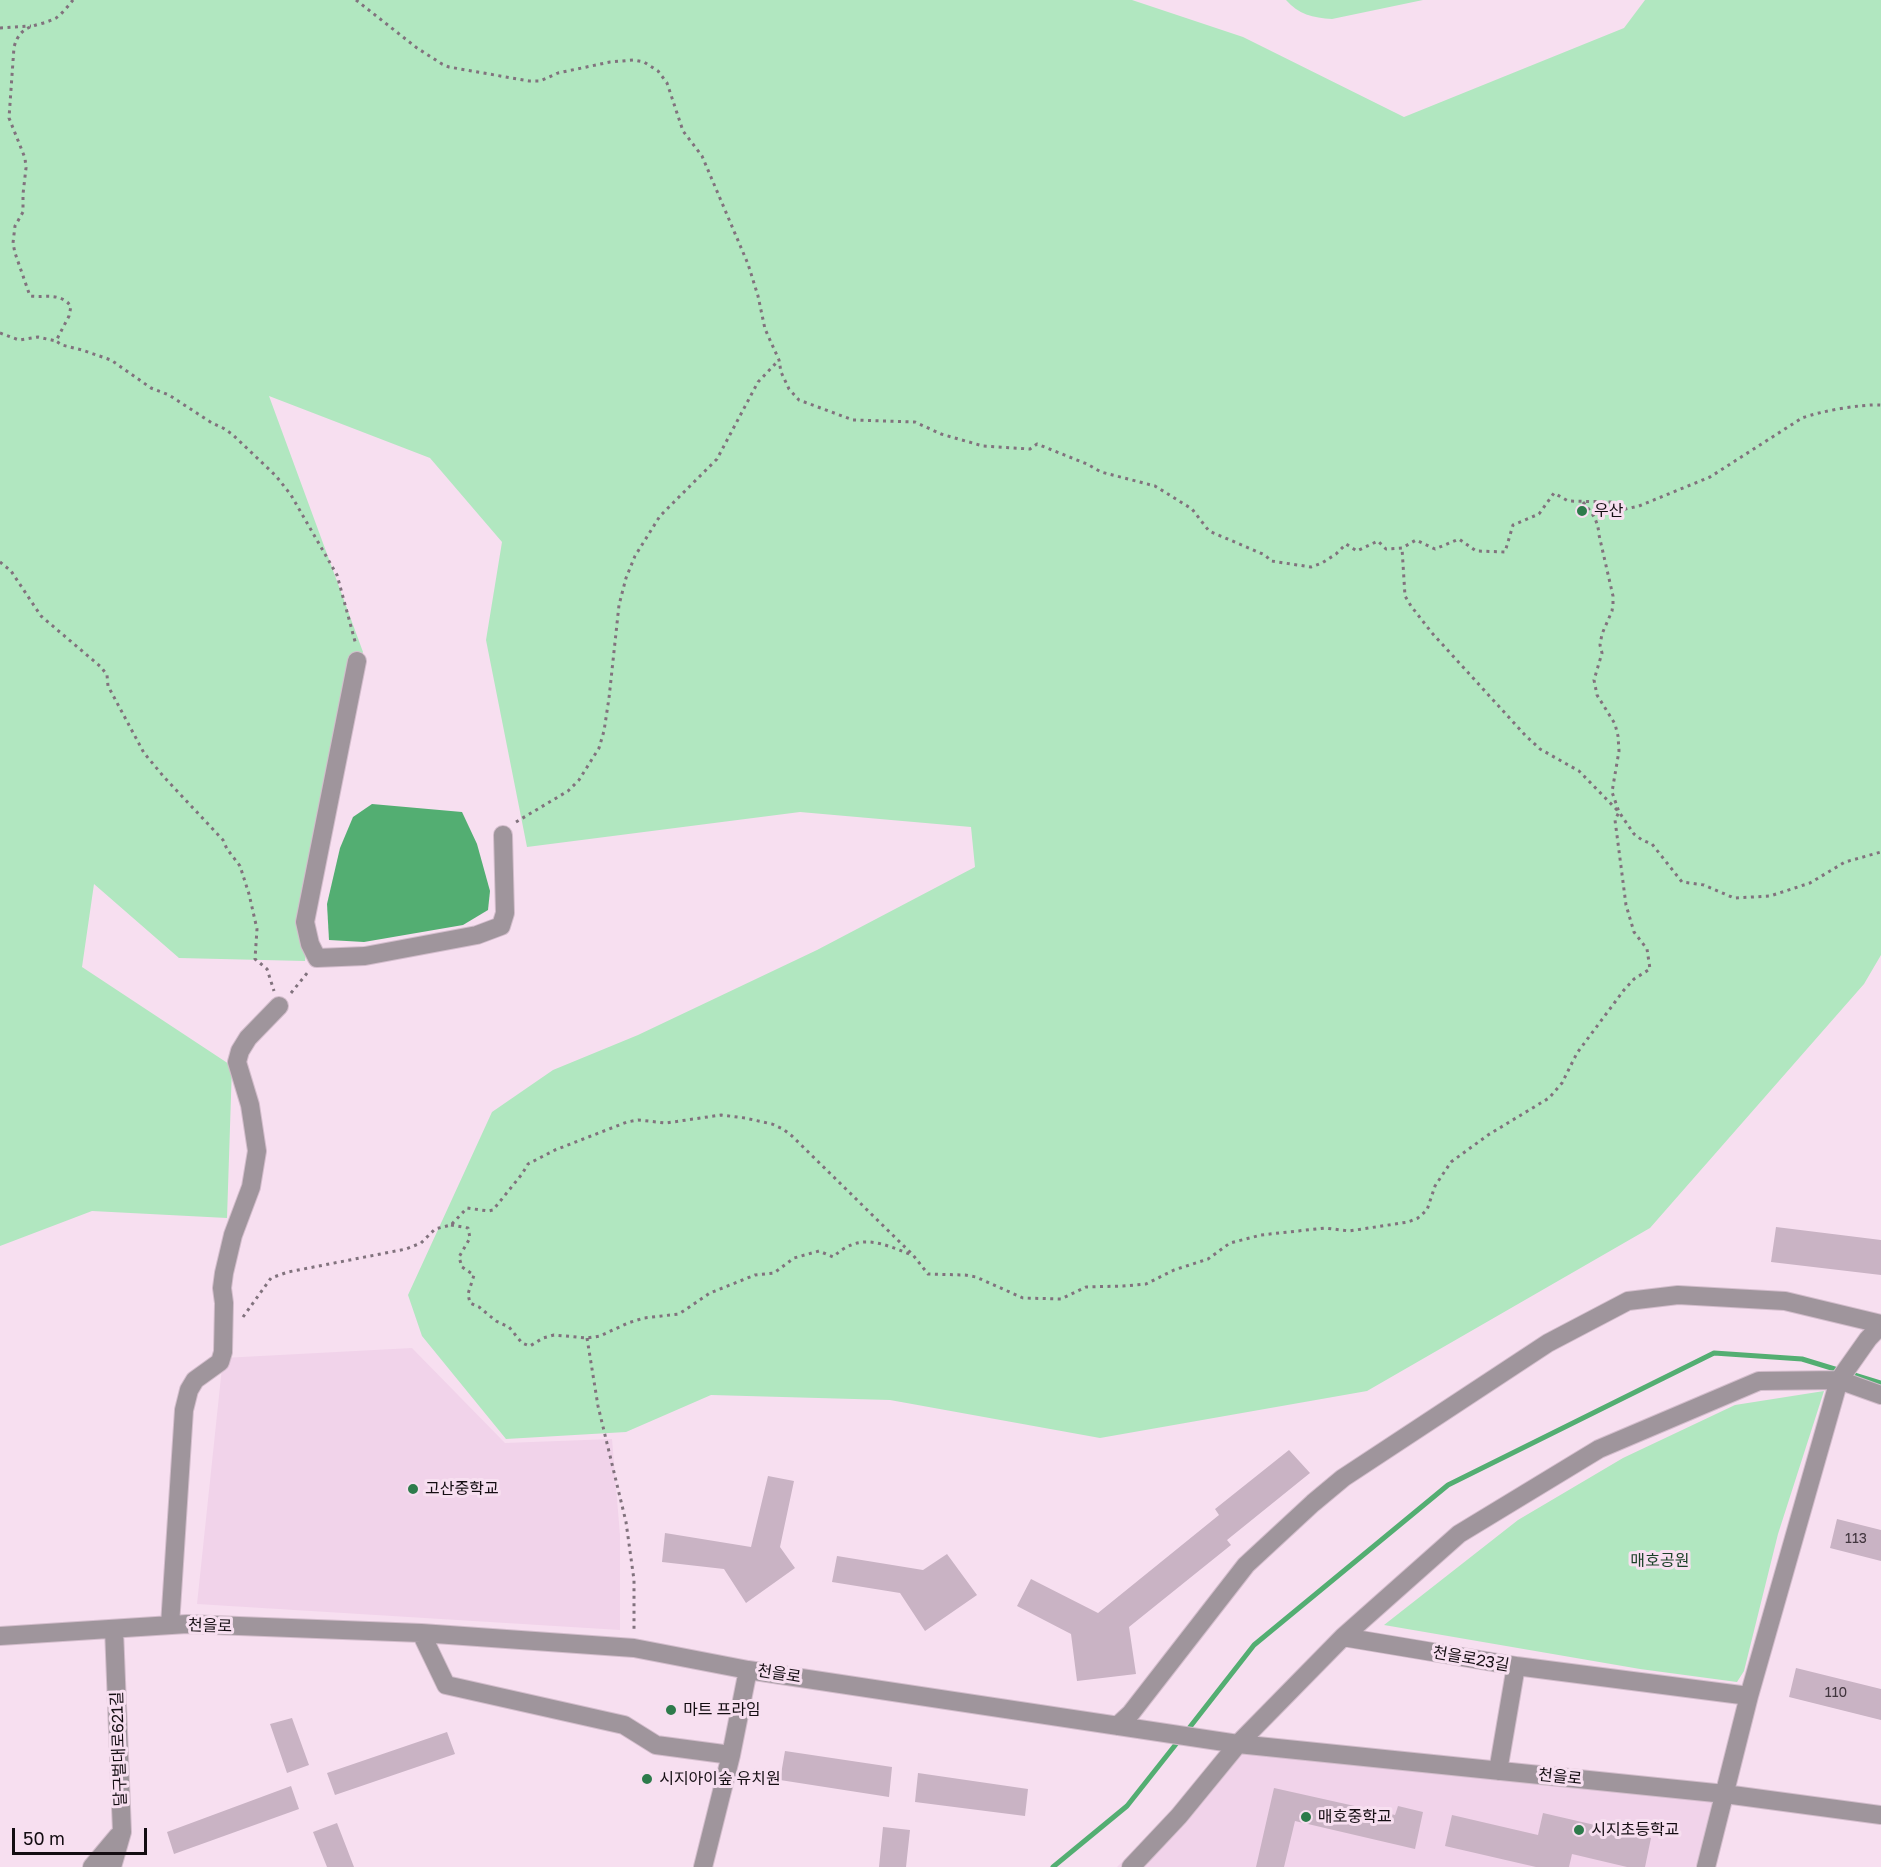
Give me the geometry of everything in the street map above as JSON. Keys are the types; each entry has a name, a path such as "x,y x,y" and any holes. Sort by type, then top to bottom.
{"street":[{"path":"357,661 305,922 310,944 317,958 365,956 477,935 501,926 505,913 503,836"},
{"path":"170,1625 184,1410 189,1390 195,1380 220,1362 224,1352 222,1288 224,1273 232,1235 251,1187 257,1151 250,1105 237,1062 240,1051 248,1038 279,1006"},
{"path":"1126,1727 1131,1713 1245,1565 1313,1503 1343,1478 1548,1343 1628,1301 1678,1295 1785,1301 1881,1325 1868,1339 1839,1380 1749,1696 1706,1867"},
{"path":"1131,1867 1192,1801 1238,1744 1343,1637 1459,1534 1599,1449 1759,1381 1839,1380 1881,1395"},
{"name":"천을로","path":"0,1636 187,1624 421,1633 634,1648 748,1670 1238,1744 1725,1794 1881,1815"},
{"name":"달구벌대로621길","path":"112,1867 122,1832 114,1629"},
{"path":"421,1633 446,1684 624,1725 656,1745 731,1755"},
{"name":"천을로23길","path":"1343,1637 1516,1666 1749,1696"},
{"path":"1498,1771 1516,1666"},
{"path":"703,1867 731,1755 748,1670"},
{"path":"92,1867 122,1832"}],"path":[{"path":"0,28 32,25 57,17 73,0"},
{"path":"356,0 417,48 449,67 530,81 540,81 558,73 610,62 634,60 644,62 658,71 667,83 682,131 702,156 748,264 765,329 779,360 781,372 789,389 799,400 853,420 915,422 941,434 983,446 1030,449 1037,444 1108,474 1155,486 1192,509 1209,531 1265,555 1271,561 1311,567 1329,558 1346,544 1357,551 1378,541 1386,549 1402,548 1416,540 1435,549 1459,539 1476,551 1504,552 1513,525 1539,514 1554,493 1568,501 1614,502 1617,511 1639,506 1710,477 1802,418 1871,404 1881,405"},
{"path":"32,25 17,37 12,63 9,118 25,158 26,168 23,212 15,226 13,243 30,296 58,296 71,306 69,316 56,341"},
{"path":"0,333 18,340 38,337 56,341 62,345 111,360 151,388 169,395 232,434 276,476 291,495 337,575 358,650 357,661"},
{"path":"503,836 505,829 568,791 579,780 599,748 609,698 619,605 635,556 660,516 717,459 758,382 779,360"},
{"path":"451,1225 467,1208 493,1210 528,1164 608,1128 638,1120 666,1123 721,1116 754,1120 783,1129 913,1255 928,1274 976,1277 1023,1298 1061,1299 1086,1287 1146,1284 1174,1270 1208,1258 1230,1243 1261,1235 1325,1228 1349,1231 1408,1222 1418,1218 1427,1210 1435,1186 1451,1162 1488,1135 1549,1098 1562,1083 1577,1053 1624,990 1634,979 1650,969 1647,949 1634,932 1626,905 1615,820 1619,812 1612,792 1619,751 1618,736 1615,724 1598,695 1594,680 1602,653 1600,645 1602,634 1612,611 1613,596 1598,526 1594,516 1581,501"},
{"path":"1402,548 1405,596 1432,633 1525,735 1540,749 1579,771 1619,812 1634,834 1652,844 1682,882 1704,885 1734,898 1770,896 1820,878 1835,866 1845,862 1881,852"},
{"path":"0,562 11,571 41,616 101,667 107,675 108,686 140,747 164,777 223,840 240,866 257,929 255,959 267,969 279,1006"},
{"path":"279,1006 307,974 317,958"},
{"path":"242,1318 271,1278 288,1272 406,1250 421,1243 435,1229 451,1225 468,1228 470,1238 459,1257 462,1267 474,1275 468,1294 470,1303 509,1327 522,1343 530,1346 543,1338 554,1335 587,1338 600,1336 644,1318 679,1314 710,1293 755,1275 774,1273 794,1258 819,1251 832,1257 845,1246 874,1241 913,1255"},
{"path":"587,1338 598,1406 626,1522 634,1580 634,1648"}],"shaded area":[{"path":"372,804 462,812 477,844 490,891 488,910 463,925 364,942 329,940 327,904 340,848 353,817"},
{"name":"고산중학교","path":"412,1348 505,1443 612,1439 620,1535 620,1630 197,1604 223,1358"},
{"path":"1238,1744 1724,1794 1706,1867 1117,1867"}],"green space":[{"path":"0,0 1132,0 1243,37 1404,117 1624,28 1645,0 1881,0 1881,955 1864,984 1650,1228 1367,1391 1100,1438 890,1400 711,1395 626,1432 506,1439 422,1336 408,1295 492,1112 553,1070 638,1035 817,950 975,867 971,827 800,812 527,847 486,640 502,542 430,458 269,396 363,652 340,708 305,961 179,958 94,884 82,967 232,1066 227,1218 92,1211 0,1246"},
{"path":"1286,0 1423,0 1332,19 1306,14"},
{"name":"매호공원","path":"1824,1391 1778,1534 1744,1671 1737,1682 1640,1669 1384,1625 1518,1520 1623,1458 1735,1405"}],"building":[{"path":"1776,1227 1881,1240 1881,1275 1771,1262"},
{"path":"1289,1450 1310,1473 1227,1540 1231,1545 1129,1627 1136,1674 1077,1681 1071,1634 1017,1606 1031,1579 1098,1613 1219,1515 1215,1509"},
{"path":"768,1476 794,1481 780,1547 795,1568 746,1603 724,1569 662,1562 665,1533 751,1547"},
{"path":"1837,1519 1881,1530 1881,1561 1830,1548"},
{"path":"947,1554 977,1595 925,1631 900,1593 832,1582 837,1556 923,1570"},
{"path":"1796,1668 1881,1689 1881,1720 1789,1697"},
{"path":"292,1718 309,1765 287,1773 270,1724"},
{"path":"447,1732 455,1754 335,1795 327,1773"},
{"path":"785,1751 892,1767 889,1797 780,1780"},
{"path":"918,1773 1028,1789 1025,1816 915,1802"},
{"path":"291,1786 299,1809 174,1854 167,1832"},
{"path":"1274,1788 1395,1815 1398,1806 1423,1812 1415,1849 1295,1821 1284,1867 1256,1867"},
{"path":"1543,1813 1651,1838 1645,1867 1627,1867 1572,1854 1569,1867 1536,1867 1445,1846 1452,1815 1538,1835"},
{"path":"337,1823 354,1867 327,1867 313,1832"},
{"path":"883,1827 910,1830 906,1867 879,1867"}],"waterway":[{"path":"1186,1732 1254,1645 1448,1485 1714,1353 1802,1359 1881,1383"},
{"path":"1053,1867 1127,1806 1180,1739"}],"place":[{"name":"우산","path":"1582,511"},
{"name":"고산중학교","path":"413,1489"},
{"name":"마트 프라임","path":"671,1710"},
{"name":"시지아이숲 유치원","path":"647,1779"},
{"name":"매호중학교","path":"1306,1817"},
{"name":"시지초등학교","path":"1579,1830"}]}
